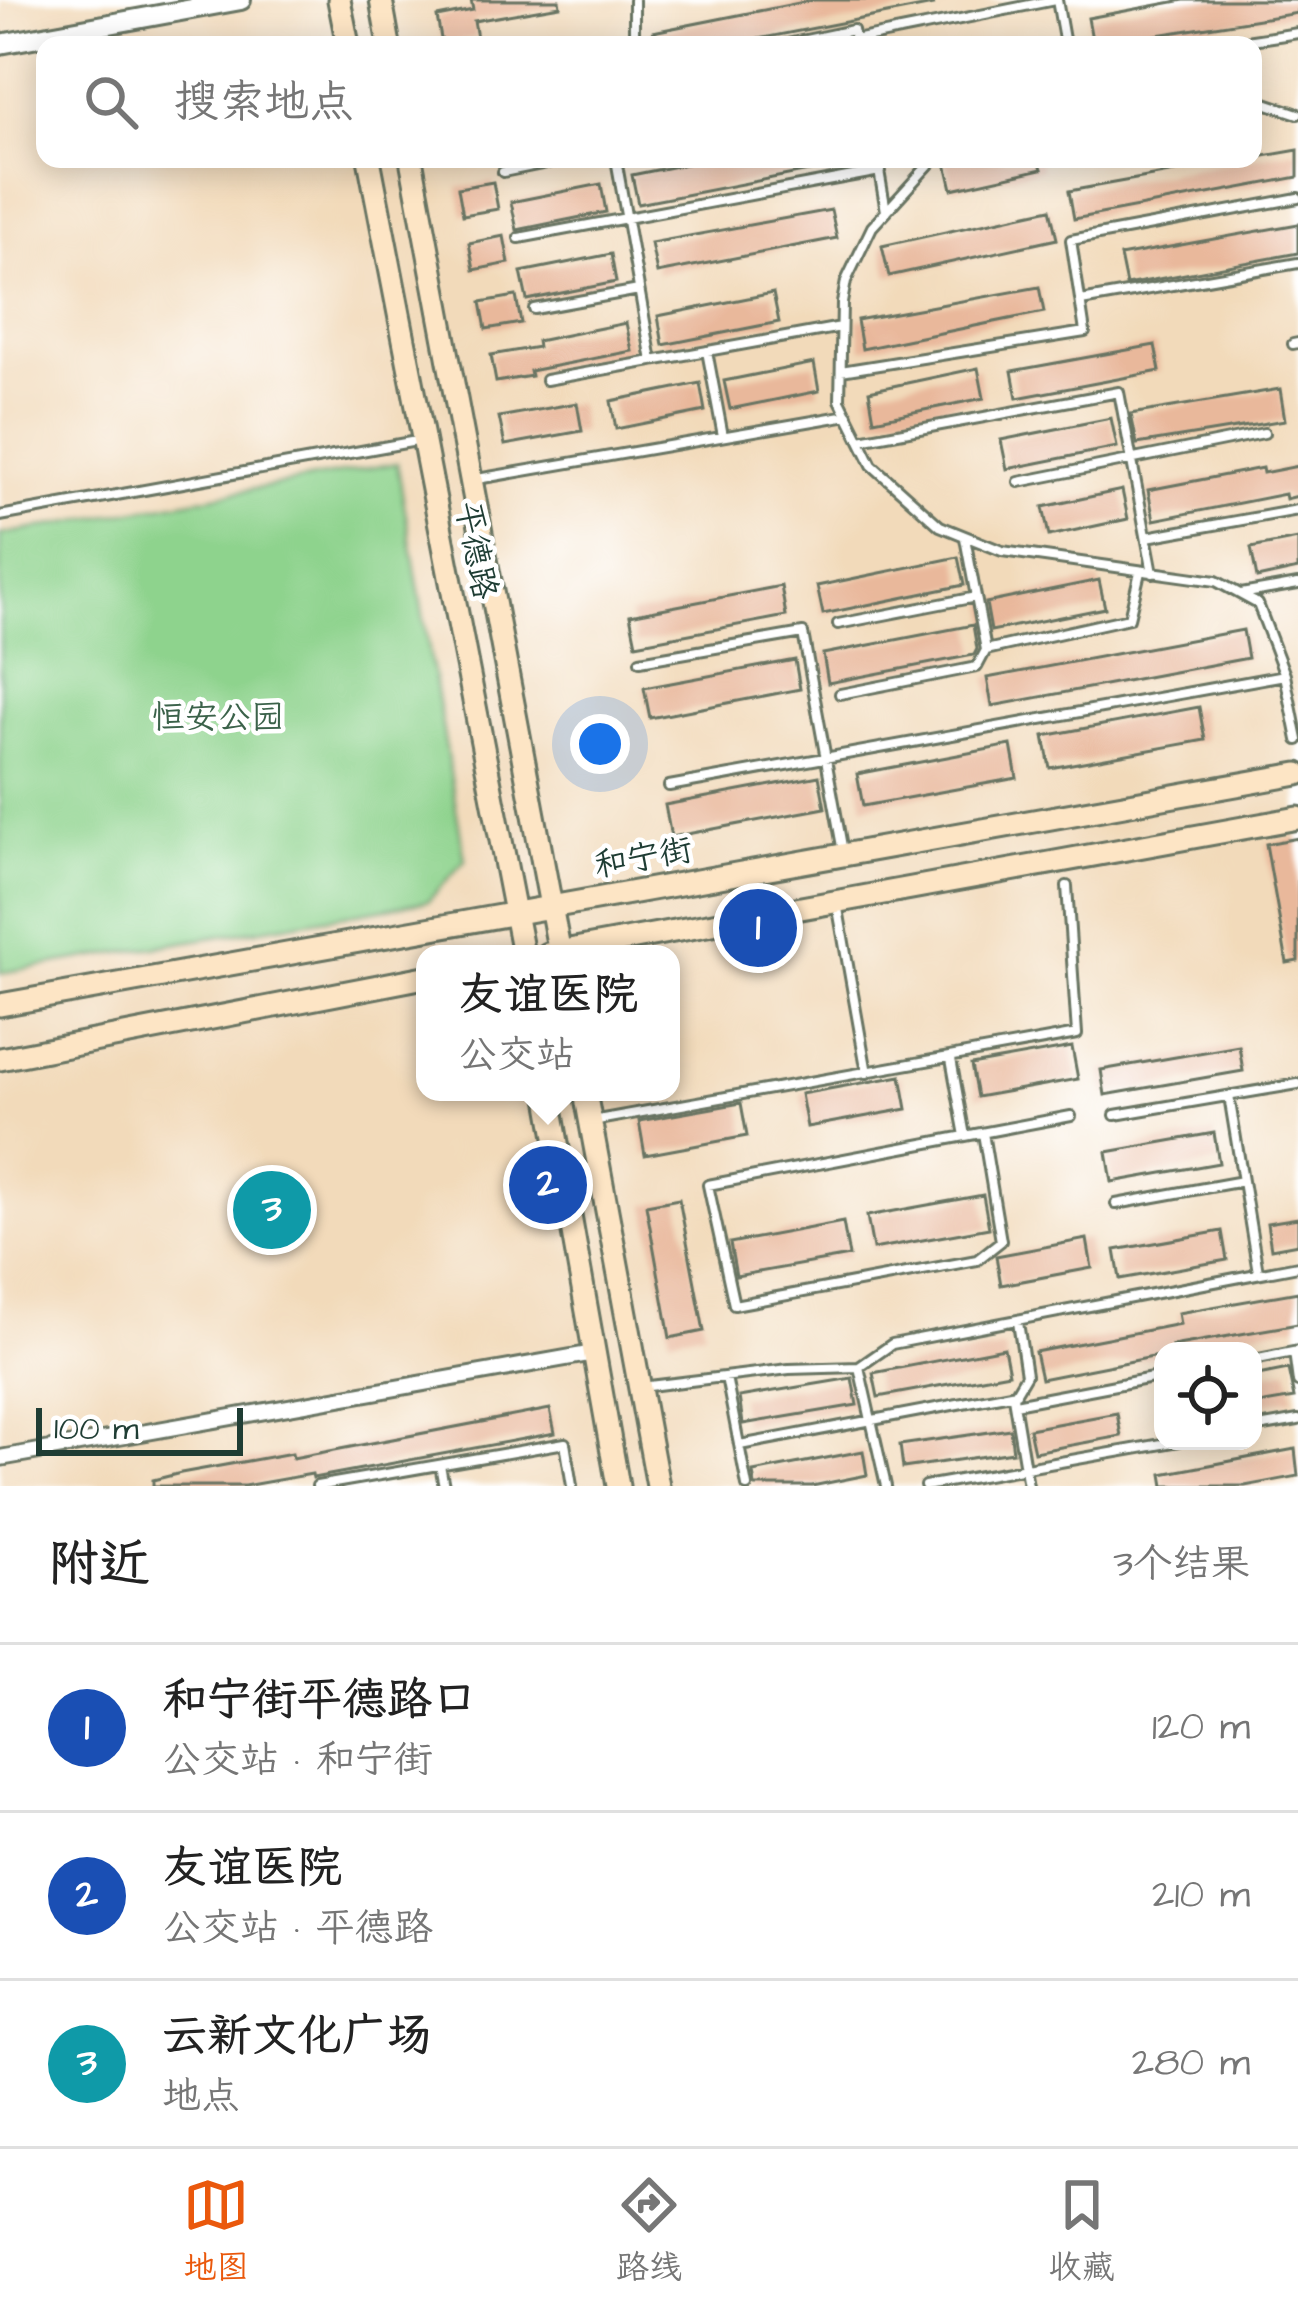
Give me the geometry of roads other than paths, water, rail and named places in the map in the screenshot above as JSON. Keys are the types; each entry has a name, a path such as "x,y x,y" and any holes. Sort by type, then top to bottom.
{"main road":[{"path":"339,0 346,36"},
{"path":"381,0 387,36"},
{"name":"平德路","path":"371,168 522,945"},
{"name":"平德路","path":"413,168 554,945"},
{"name":"和宁街","path":"0,1005 1298,774"},
{"path":"598,945 1298,818"},
{"path":"0,1059 416,979"},
{"path":"550,1101 618,1486"},
{"path":"587,1101 658,1486"}],"street":[{"path":"44,36 241,0"},
{"path":"0,44 36,37"},
{"path":"0,1458 594,1353"}],"lane":[{"path":"634,0 634,36"},
{"path":"888,36 1056,0 1063,36"},
{"path":"825,36 853,30 854,36"},
{"path":"1262,39 1298,33"},
{"path":"1262,102 1298,114"},
{"path":"503,172 523,168"},
{"path":"618,168 652,361"},
{"path":"880,168 886,211"},
{"path":"926,168 872,227 846,281 841,400 872,465 940,526 1002,551 1216,581 1258,604 1285,675 1298,740"},
{"path":"518,238 880,171"},
{"path":"841,371 1085,332 1071,240 1298,198"},
{"path":"1081,301 1298,263"},
{"path":"534,309 639,290"},
{"path":"546,380 841,327"},
{"path":"707,351 723,436"},
{"path":"860,440 1119,392 1154,574"},
{"path":"471,480 848,415"},
{"path":"1019,482 1264,433"},
{"path":"0,516 423,440"},
{"path":"1147,537 1298,510"},
{"path":"840,694 977,667 986,650 964,536"},
{"path":"986,650 1129,618 1140,572"},
{"path":"1240,594 1298,584"},
{"path":"838,624 976,596"},
{"path":"640,661 802,633 844,854"},
{"path":"669,785 1285,675"},
{"path":"590,1121 1077,1034 1067,886"},
{"path":"836,901 867,1073"},
{"path":"951,1059 965,1136"},
{"path":"1114,1115 1298,1084"},
{"path":"1229,1096 1258,1273"},
{"path":"983,1132 1001,1241 977,1260 734,1305 708,1186 983,1132 1071,1116"},
{"path":"1116,1204 1243,1181"},
{"path":"639,1387 789,1369 859,1367 892,1345 1298,1266"},
{"path":"1018,1322 1026,1375 1015,1404 1028,1486"},
{"path":"1262,1358 1296,1352 1298,1382"},
{"path":"859,1367 886,1486"},
{"path":"725,1377 747,1486"},
{"path":"1015,1404 1154,1378"},
{"path":"740,1444 1016,1393"},
{"path":"1262,1426 1298,1420"},
{"path":"317,1486 565,1444 572,1486"},
{"path":"925,1486 1154,1445"},
{"path":"440,1465 444,1486"}],"place":[{"name":"和宁街平德路口","path":"758,928"},
{"name":"友谊医院","path":"548,1185"},
{"name":"云新文化广场","path":"272,1210"}],"park label":[{"name":"恒安公园","path":"218,716"}]}
